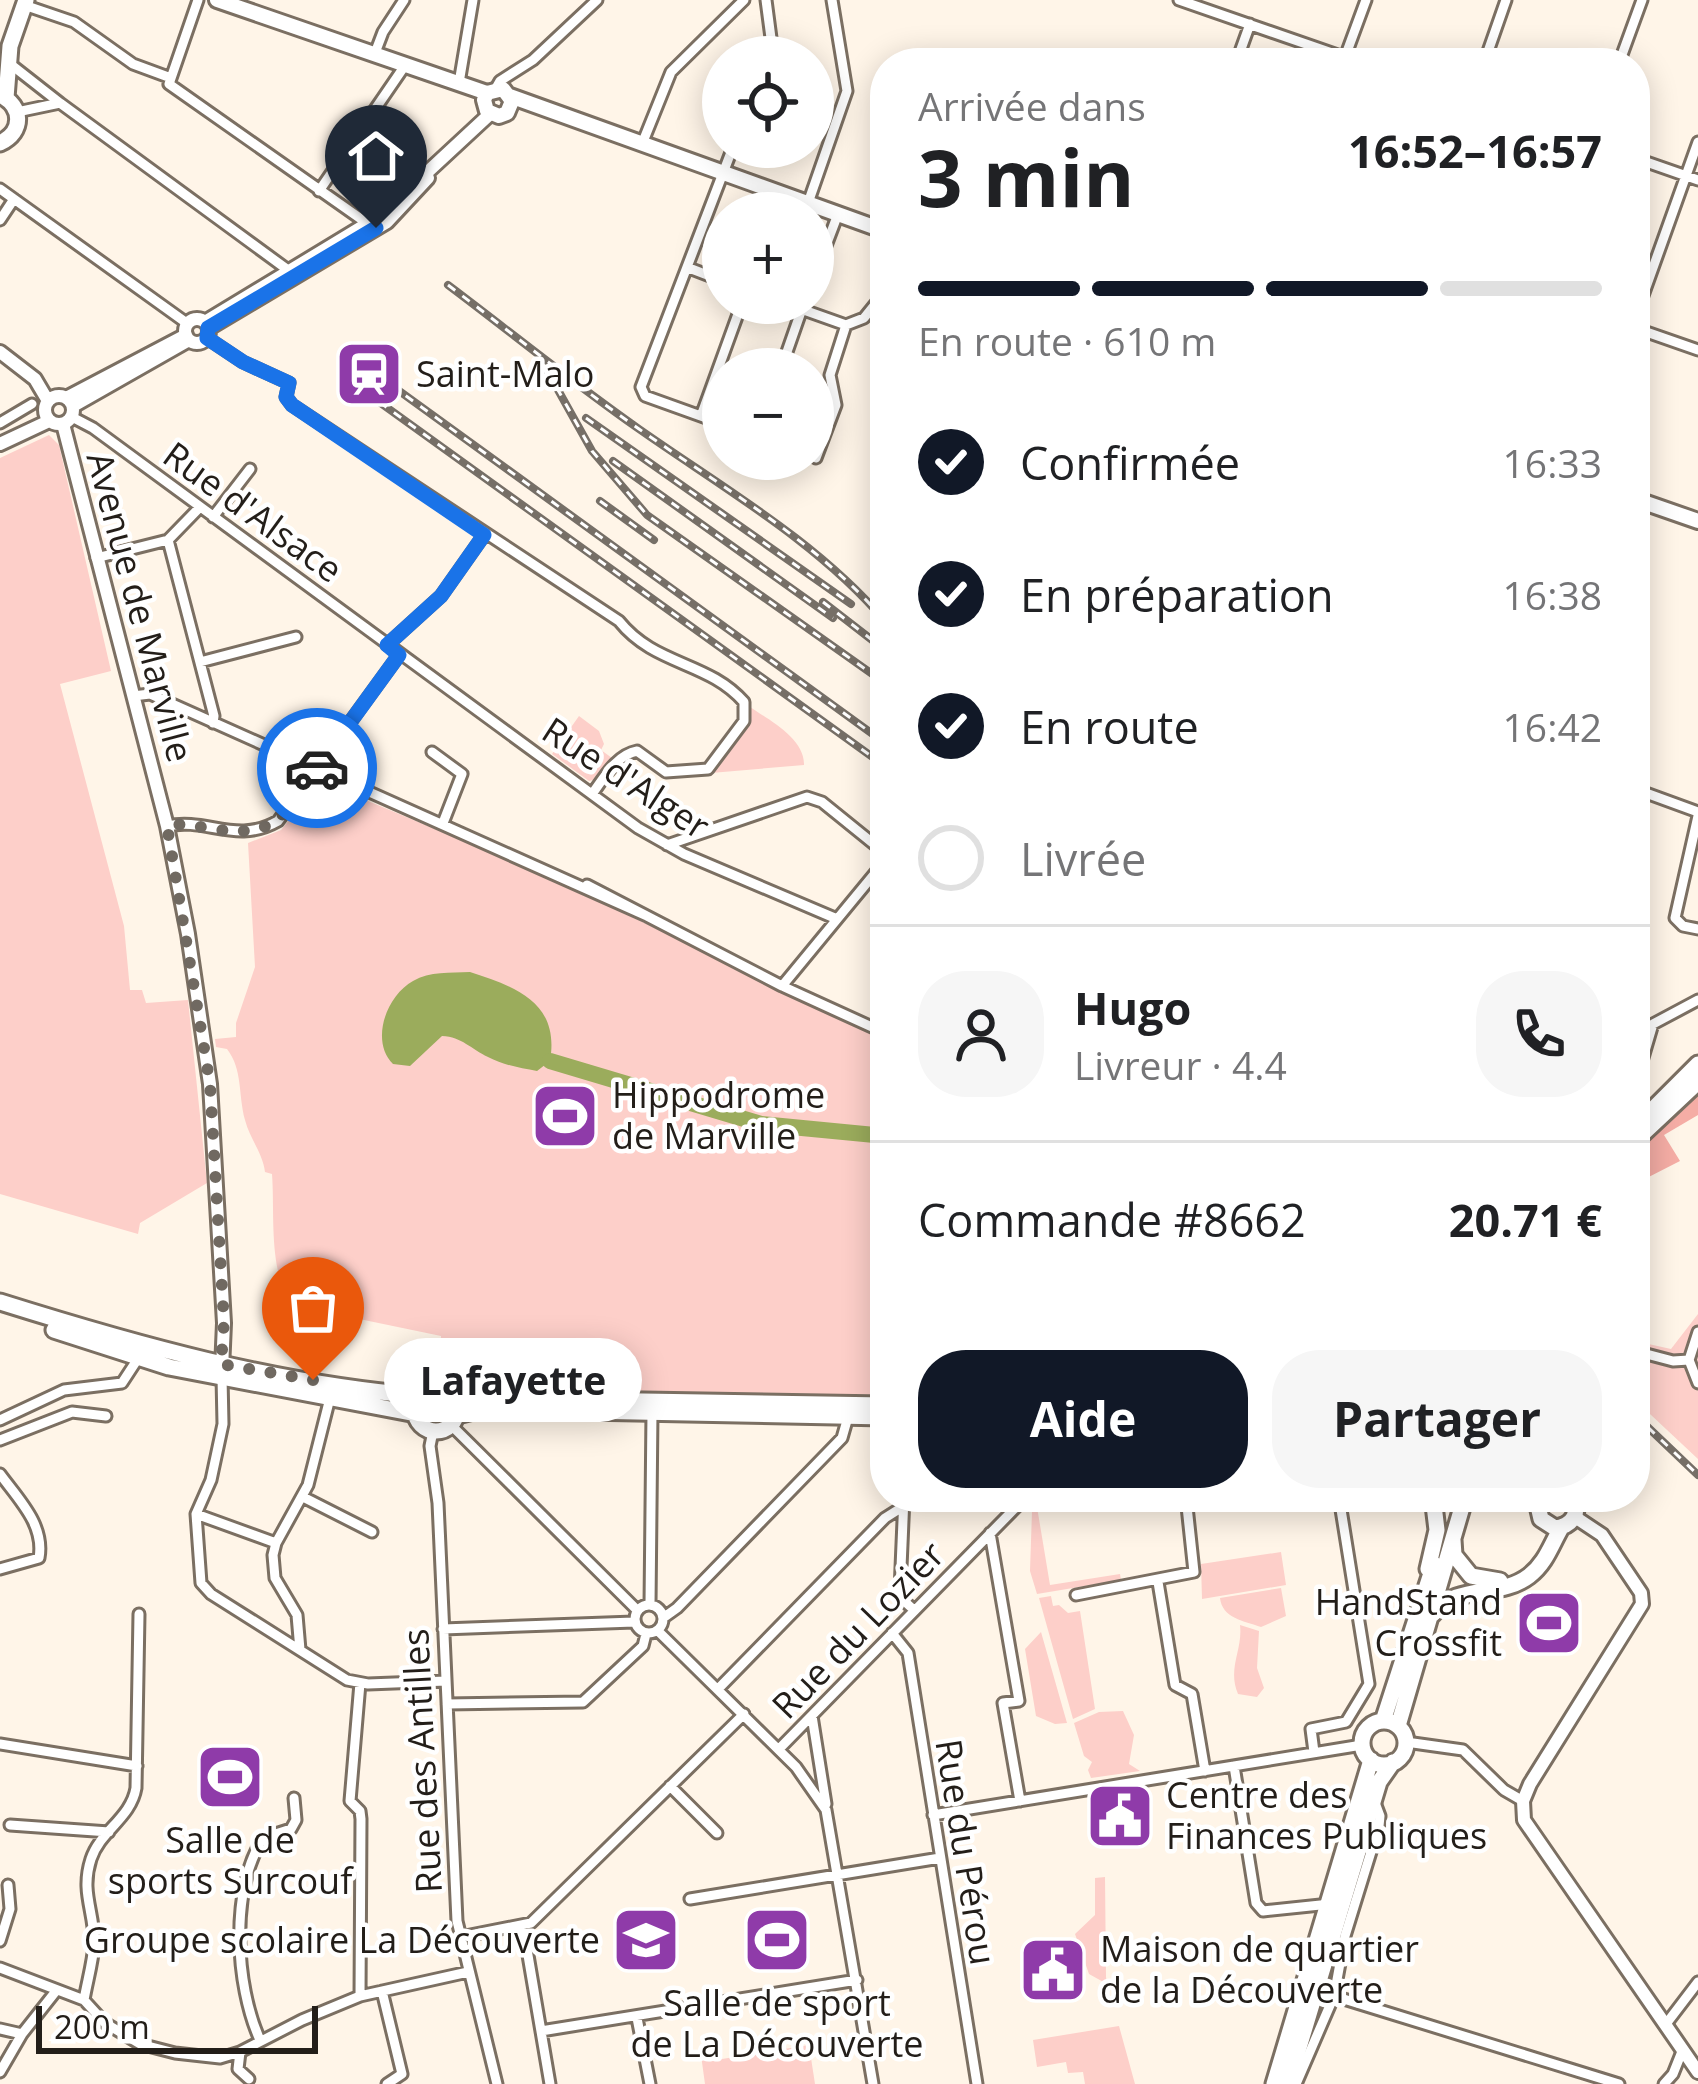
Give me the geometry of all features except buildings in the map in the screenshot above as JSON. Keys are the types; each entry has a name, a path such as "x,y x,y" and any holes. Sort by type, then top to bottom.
{"main road":[{"path":"218,0 246,5 500,100 776,192"},
{"path":"0,143 14,134 17,112 3,96 4,60 22,2"},
{"path":"834,213 870,226"},
{"path":"1650,504 1698,521"},
{"path":"1650,1111 1698,1064"},
{"path":"1650,1127 1698,1082"},
{"path":"1650,1101 1668,1092"},
{"path":"0,1302 222,1371 416,1414"},
{"path":"0,1312 139,1358 421,1396 438,1389 470,1398 870,1406"},
{"path":"450,1394 457,1404 454,1420"},
{"path":"421,1396 416,1414 422,1426 433,1431 481,1409 870,1417"},
{"path":"1292,2084 1384,1770 1402,1754 1395,1730 1437,1530 1435,1512"},
{"path":"1419,1626 1455,1512"},
{"path":"1456,1512 1454,1555 1460,1566 1472,1576 1496,1582 1517,1575 1538,1557 1570,1512"},
{"path":"1538,1512 1560,1523"},
{"path":"1419,1626 1460,1594 1506,1588 1529,1576 1544,1562 1560,1523"},
{"path":"1419,1626 1453,1536"},
{"path":"1274,2084 1330,1904 1366,1752 1365,1732 1395,1730"},
{"path":"1366,1752 1393,1762"}],"street":[{"path":"170,81 199,0"},
{"path":"375,53 404,0"},
{"path":"459,83 473,0"},
{"path":"207,329 371,226 423,174 432,172 500,100 516,73 597,0"},
{"path":"642,144 671,72 744,0"},
{"path":"766,0 771,36"},
{"path":"812,192 847,91 832,0"},
{"path":"1179,0 1317,48"},
{"path":"1349,48 1366,0"},
{"path":"1489,48 1506,0"},
{"path":"1624,48 1642,0"},
{"path":"22,2 74,22 133,64 170,81 371,226"},
{"path":"1241,48 1250,24"},
{"path":"4,60 288,270"},
{"path":"319,191 406,64"},
{"path":"17,112 60,103"},
{"path":"1650,276 1698,142"},
{"path":"1650,163 1698,180"},
{"path":"726,168 640,387 645,396 701,416 734,324"},
{"path":"0,189 196,343 207,329 288,270 371,226"},
{"path":"0,220 14,200"},
{"path":"834,225 838,214"},
{"path":"688,268 702,273"},
{"path":"834,363 846,326 870,311"},
{"path":"0,440 188,333 194,320 243,362 289,383 286,397 292,405 619,621 634,640 670,662 690,664 744,702 744,721 712,766 703,771 666,772 637,751 623,755 592,794"},
{"path":"834,320 846,326"},
{"path":"1650,333 1698,350"},
{"name":"Avenue de Marville","path":"0,352 35,379 56,410 167,826 210,1084 223,1307 222,1371"},
{"path":"0,422 56,410"},
{"name":"Rue d'Alsace","path":"56,410 200,506 399,655"},
{"path":"213,517 250,469"},
{"path":"96,558 167,540 200,506"},
{"path":"387,645 441,596 484,535"},
{"path":"167,540 213,723"},
{"path":"200,662 296,637"},
{"path":"167,826 249,833 265,829 289,810 399,655"},
{"name":"Rue d'Alger","path":"399,655 667,844 837,919"},
{"path":"133,696 150,694 571,880 607,902 649,917 870,1026"},
{"path":"432,752 461,774 443,823"},
{"path":"1650,793 1698,814 1675,918 1683,926 1698,929"},
{"path":"667,844 807,797 822,802 870,844"},
{"path":"782,986 870,876"},
{"path":"1650,1034 1653,1024 1698,1000"},
{"path":"1698,1332 1689,1360 1698,1383"},
{"path":"1650,1355 1689,1360"},
{"path":"0,1420 64,1390 122,1383 139,1358"},
{"path":"222,1371 224,1424 212,1480 196,1514 201,1583 211,1594 347,1680 446,1681"},
{"path":"300,1650 297,1615 275,1578 276,1543 303,1497 330,1396"},
{"path":"0,1440 72,1412 106,1415"},
{"path":"650,1605 652,1412"},
{"path":"646,1634 658,1630 663,1618 842,1438 849,1416"},
{"path":"447,1703 583,1702 643,1646 646,1634 636,1616 454,1420"},
{"name":"Rue des Antilles","path":"433,1431 430,1446 438,1502 455,1895 460,1936 497,2084"},
{"path":"0,1474 38,1531 40,1554 34,1563 0,1569"},
{"path":"303,1497 372,1532"},
{"path":"718,1689 892,1512"},
{"path":"904,1512 900,1591 914,1610"},
{"name":"Rue du Lozier","path":"779,1749 1011,1512"},
{"path":"1076,1595 1187,1576 1196,1566 1188,1512"},
{"path":"1315,1753 1311,1729 1346,1722 1369,1684 1341,1512"},
{"path":"196,1514 276,1543"},
{"path":"1560,1523 1602,1535 1641,1593 1642,1604 1523,1801 1528,1827 1698,2072"},
{"path":"990,1533 1019,1701 1003,1703 1020,1801"},
{"path":"1158,1582 1175,1685 1192,1694 1204,1771"},
{"path":"443,1629 636,1616 650,1605"},
{"path":"650,1605 663,1618"},
{"path":"84,2000 94,1938 86,1884 92,1856 135,1798 139,1614"},
{"path":"658,1630 779,1749 826,1810"},
{"name":"Rue du Pérou","path":"892,1634 908,1653 976,2084"},
{"path":"360,1683 350,1801 361,1819 360,1996"},
{"path":"460,1936 531,1923 744,1714"},
{"path":"812,1716 873,2084"},
{"path":"1395,1730 1463,1750 1504,1790 1523,1801"},
{"path":"0,1744 137,1766"},
{"path":"933,1815 1315,1753 1366,1752"},
{"path":"1234,1766 1256,1903 1263,1911 1330,1904"},
{"path":"670,1786 717,1832"},
{"path":"260,2040 243,1967 246,1885 260,1843 270,1834 291,1829 296,1820 294,1798"},
{"path":"1292,2084 1306,2067 1320,2020 1334,1996 1345,1936 1378,1826 1374,1800"},
{"path":"10,1825 109,1832"},
{"path":"690,1899 940,1858"},
{"path":"0,1941 10,1909 8,1886"},
{"path":"523,1926 550,2084"},
{"path":"0,1968 84,2000 104,2023 157,2050 220,2058 360,1996 468,1972"},
{"path":"541,2031 857,1980"},
{"path":"1666,2024 1698,1982"},
{"path":"7,2084 0,2072 56,1991"},
{"path":"382,1991 402,2074 387,2084"},
{"path":"1334,1996 1619,2084"},
{"path":"637,2018 650,2084"},
{"path":"0,2029 22,2034"},
{"path":"1664,2084 1683,2049"},
{"path":"240,2052 238,2069 250,2079"}],"shaded area":[{"path":"49,435 59,445 111,671 60,684 124,926 130,990 142,990 146,1003 188,1000 207,1183 140,1223 138,1234 0,1194 0,458"},
{"path":"747,705 792,738 804,765 711,773 748,723"},
{"path":"579,716 599,731 604,744 601,750 612,758 597,779 589,781 552,754"},
{"name":"Hippodrome de Marville","path":"319,784 548,876 870,1033 870,1395 465,1389 444,1367 441,1336 292,1305 276,1259 272,1174 265,1172 247,1127 236,1065 227,1049 216,1047 215,1039 236,1037 236,1023 255,967 248,843 281,830"},
{"path":"470,972 519,991 541,1011 551,1041 550,1061 537,1071 518,1067 442,1036 410,1066 393,1064 382,1032 395,997 426,976"},
{"path":"1698,1095 1698,1115 1664,1135 1680,1161 1650,1176 1650,1140"},
{"path":"1698,1314 1698,1459 1650,1414 1650,1344 1671,1349"},
{"path":"1032,1512 1038,1512 1050,1585 1120,1574 1121,1580 1037,1594 1030,1571"},
{"path":"1281,1552 1286,1585 1202,1599 1201,1564"},
{"path":"1281,1588 1286,1616 1261,1627 1229,1614 1220,1598"},
{"path":"1051,1596 1053,1606 1068,1613 1080,1611 1095,1709 1073,1719 1039,1598"},
{"path":"1240,1625 1259,1631 1257,1668 1264,1688 1257,1697 1238,1694 1235,1685"},
{"path":"1041,1632 1067,1723 1055,1724 1036,1716 1025,1649"},
{"path":"1123,1711 1134,1735 1129,1764 1140,1771 1091,1778 1092,1762 1084,1756 1074,1723 1099,1712"},
{"path":"1105,1877 1107,1984 1089,1974 1075,1934 1095,1915 1095,1878"},
{"path":"1119,2026 1135,2084 1085,2084 1083,2072 1068,2073 1066,2062 1037,2067 1033,2040"},
{"path":"809,2045 815,2084 705,2084 701,2055 720,2052 722,2059"}],"waterway":[{"path":"550,1061 761,1124 870,1135"}],"railway":[{"path":"448,285 614,412 800,541 870,604"},
{"path":"362,364 870,732"},
{"path":"548,372 592,451 647,515 870,672"},
{"path":"350,381 870,755"},
{"path":"586,418 851,604"},
{"path":"613,461 833,618"},
{"path":"600,501 654,540"},
{"path":"823,602 870,638"},
{"path":"1650,1429 1698,1475"}],"way so far":[{"path":"313,1380 221,1364 224,1322 210,1084 167,826 249,833 265,829 289,810 317,768"}],"place":[{"name":"Saint-Malo","path":"369,374"},
{"name":"Hippodrome de Marville","path":"565,1116"},
{"name":"Lafayette","path":"313,1380"},
{"name":"HandStand Crossfit","path":"1549,1623"},
{"name":"Salle de sports Surcouf","path":"230,1777"},
{"name":"Centre des Finances Publiques","path":"1120,1816"},
{"name":"Groupe scolaire La Découverte","path":"646,1940"},
{"name":"Salle de sport de La Découverte","path":"777,1940"},
{"name":"Maison de quartier de la Découverte","path":"1053,1970"}],"route":[{"path":"317,768 399,655 387,645 441,596 484,535 292,405 286,397 289,383 221,349 207,338 208,328 376,228"}]}
